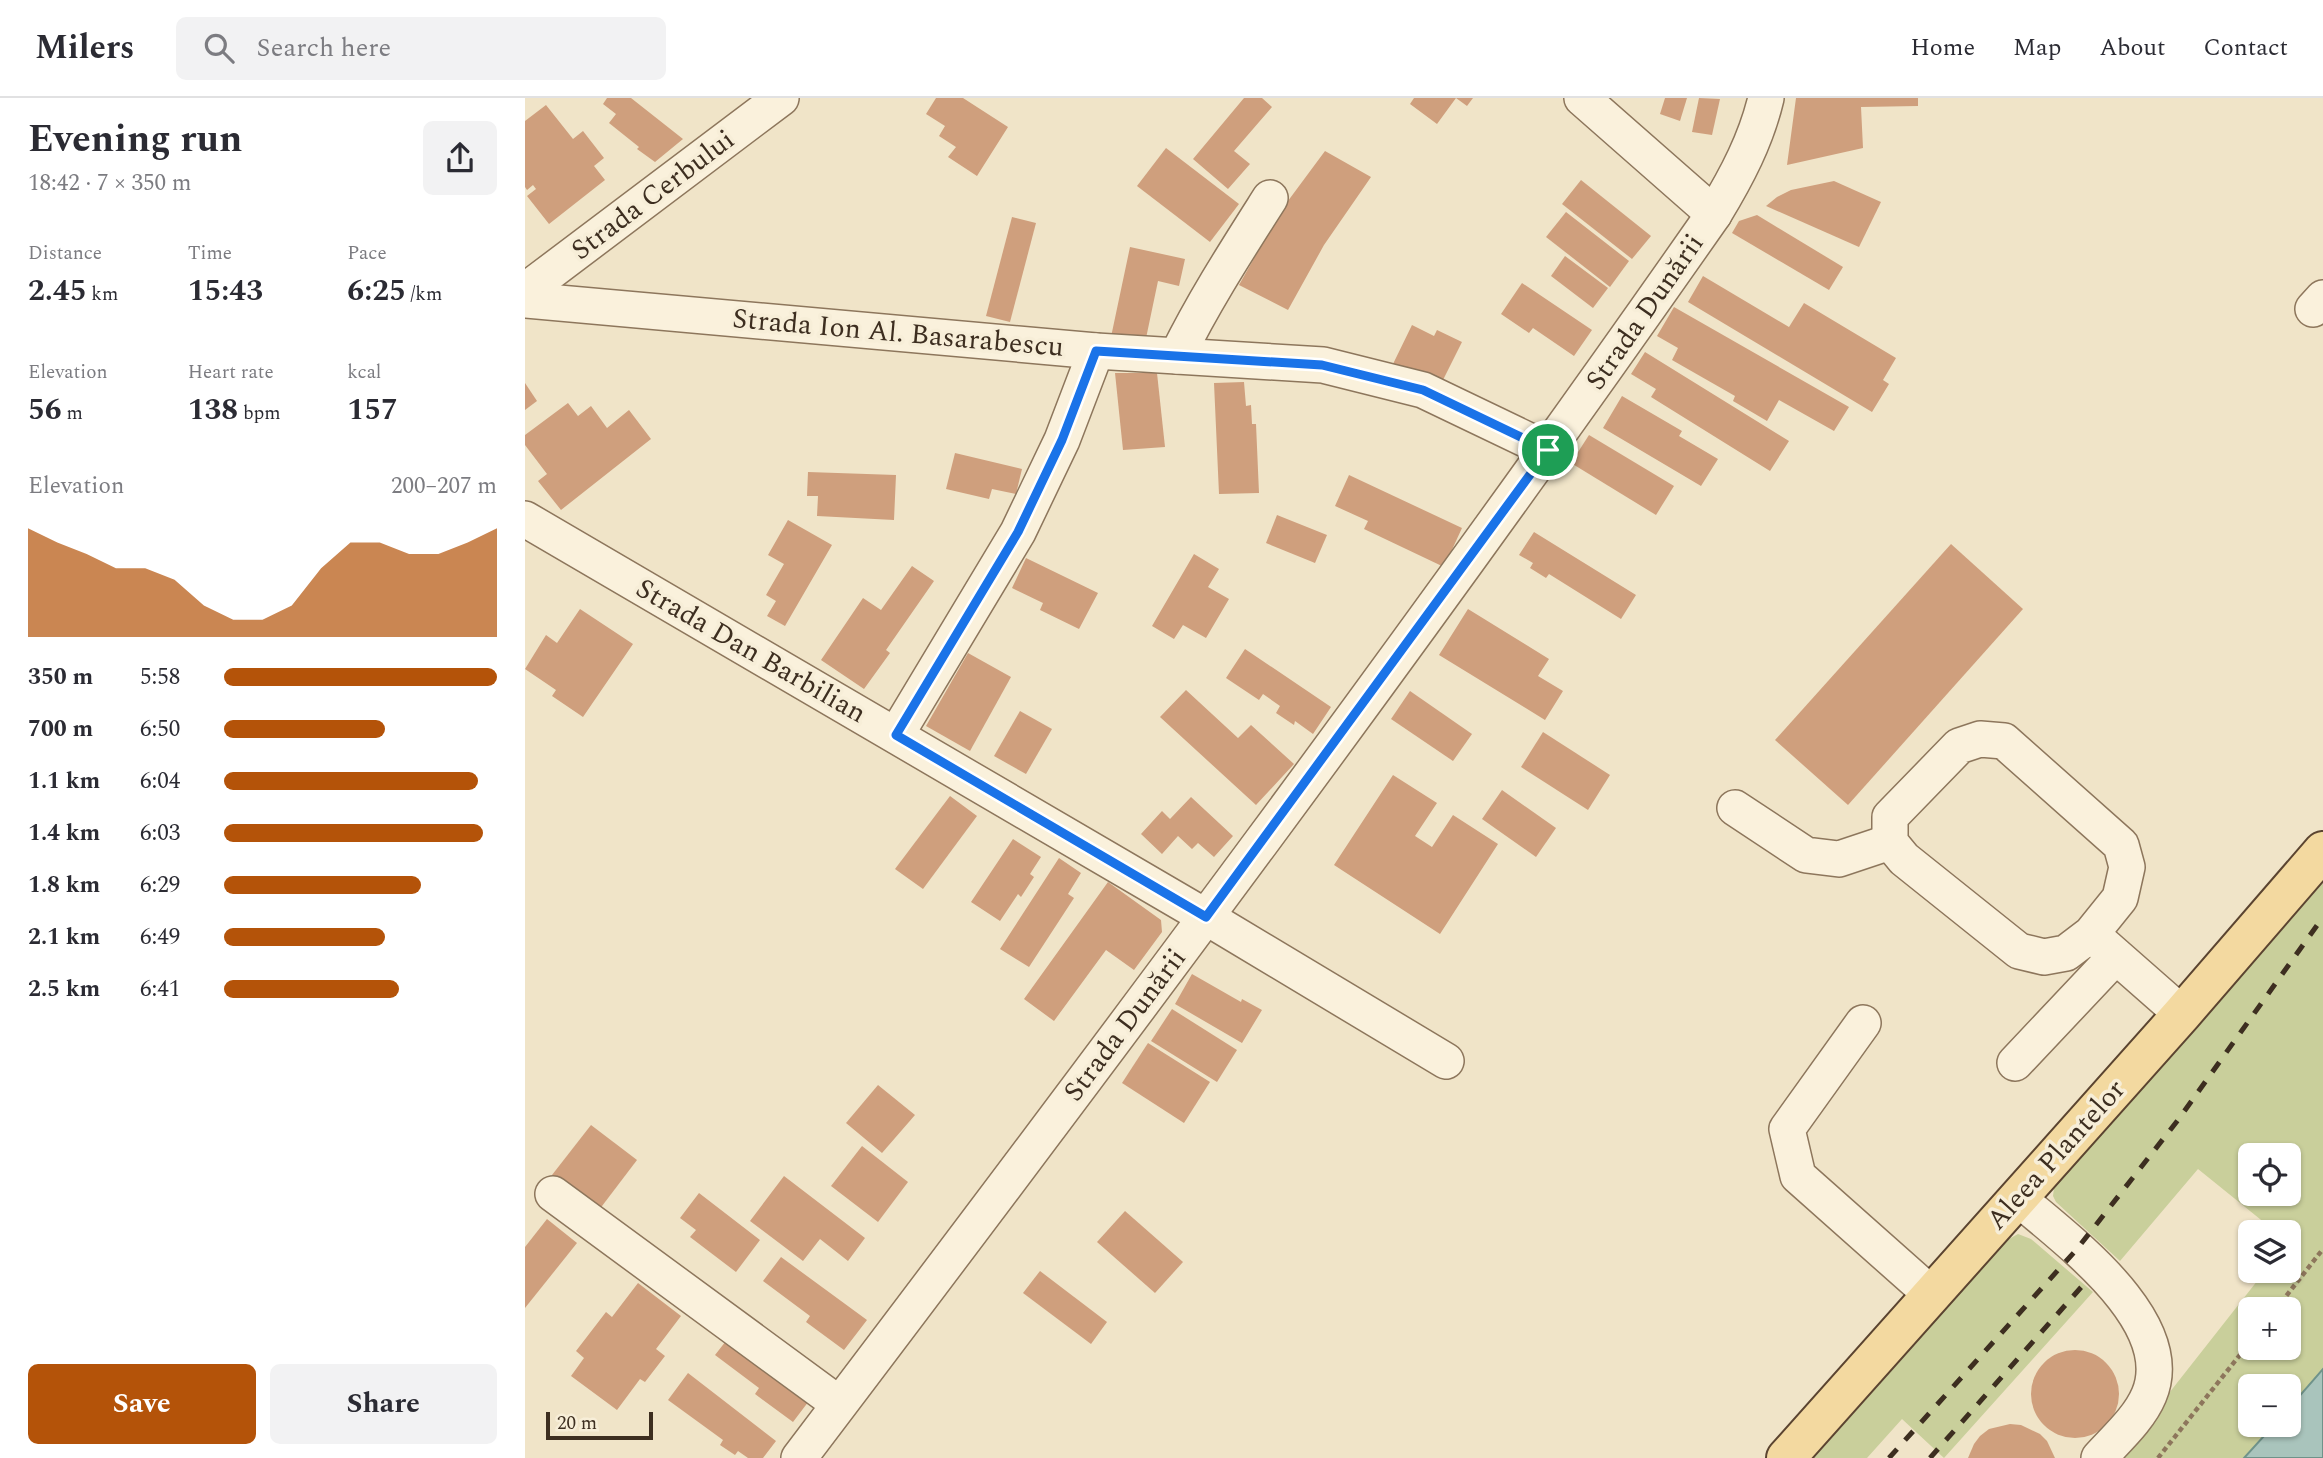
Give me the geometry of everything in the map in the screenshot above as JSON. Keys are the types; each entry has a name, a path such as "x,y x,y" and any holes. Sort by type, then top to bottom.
{"main road":[{"name":"Aleea Plantelor","path":"1787,1458 2182,1014 2323,851"}],"street":[{"name":"Strada Cerbului","path":"525,291 781,98"},
{"path":"1582,98 1714,214"},
{"name":"Strada Dunării","path":"799,1458 1206,917 1548,450 1714,214 1738,175 1759,128 1766,98"},
{"path":"1177,356 1229,262 1270,198"},
{"name":"Strada Ion Al. Basarabescu","path":"525,300 1096,351 1322,365 1423,390 1548,450"},
{"path":"896,735 1018,532 1062,440 1096,351"},
{"name":"Strada Dan Barbilian","path":"525,519 1206,917 1446,1061"},
{"path":"2015,1063 2103,945 2120,898 2127,867 2121,845 2004,741 1980,739 1959,746 1890,817 1890,842 1904,859 2019,951 2045,957 2103,945"},
{"path":"1735,808 1806,855 1839,859 1890,842"},
{"path":"2103,945 2182,1014"},
{"path":"1863,1023 1787,1129 1798,1176 1932,1295"},
{"path":"553,1195 839,1405"},
{"path":"2018,1198 2107,1276 2125,1297 2148,1340 2153,1358 2150,1394 2142,1409 2099,1458"}],"path":[{"path":"2285,1297 2323,1249"},
{"path":"2158,1458 2238,1357"}],"green space":[{"path":"2323,883 2323,1369 2301,1394 2301,1374 2238,1374 2238,1437 2263,1437 2244,1458 2118,1458 2238,1305 2238,1360 2301,1360 2301,1297 2245,1297 2256,1283 2301,1283 2301,1220 2261,1220 2244,1206 2301,1206 2301,1143 2238,1143 2238,1201 2198,1169 2120,1261 2056,1202 2053,1196 2054,1188"},
{"path":"2018,1234 2031,1239 2093,1292 1944,1458 1902,1419 1867,1458 1814,1458 2007,1240"}],"water":[{"path":"2323,1369 2323,1458 2244,1458 2263,1437 2301,1437 2301,1394"}],"building":[{"path":"607,98 631,98 683,139 655,162 609,123 616,114 603,104"},
{"path":"936,98 963,98 1008,127 977,176 948,157 956,147 939,136 945,126 926,114"},
{"path":"1244,98 1262,98 1272,107 1234,151 1250,164 1228,189 1193,159"},
{"path":"1414,98 1456,98 1437,124 1410,104"},
{"path":"1456,98 1473,98 1467,106"},
{"path":"1665,98 1687,98 1680,121 1660,114"},
{"path":"1699,98 1720,99 1712,135 1692,132"},
{"path":"1796,98 1918,98 1918,106 1861,107 1863,148 1787,165"},
{"path":"546,105 573,139 583,131 604,158 594,166 605,180 549,224 527,196 536,189 533,185 527,190 525,187 525,121"},
{"path":"1166,148 1239,204 1210,242 1137,186"},
{"path":"1325,151 1371,177 1324,245 1288,310 1239,285 1282,209"},
{"path":"1581,180 1651,236 1632,259 1562,204"},
{"path":"1834,181 1881,202 1859,247 1766,206 1791,190"},
{"path":"1566,212 1629,261 1610,287 1546,237"},
{"path":"1757,215 1843,267 1829,290 1732,233 1739,221"},
{"path":"1012,217 1036,223 1010,322 986,316"},
{"path":"1130,247 1185,259 1179,286 1158,281 1145,343 1111,337"},
{"path":"1565,256 1608,288 1593,308 1551,276"},
{"path":"1703,276 1789,327 1804,303 1896,358 1883,380 1889,384 1872,412 1688,302"},
{"path":"1522,283 1592,330 1574,356 1533,328 1529,333 1501,314"},
{"path":"1674,307 1849,407 1834,431 1779,400 1767,421 1733,401 1735,396 1672,360 1678,348 1657,336"},
{"path":"1412,325 1434,336 1437,330 1462,342 1440,386 1393,364"},
{"path":"1645,352 1789,441 1770,471 1651,397 1656,389 1631,374"},
{"path":"1115,373 1157,373 1165,447 1123,450"},
{"path":"1244,382 1246,406 1251,405 1252,424 1256,424 1259,493 1219,494 1214,383"},
{"path":"525,383 537,401 525,410"},
{"path":"1622,396 1682,431 1679,436 1718,459 1701,486 1603,428"},
{"path":"568,403 578,416 591,406 607,428 629,410 651,439 561,510 538,481 547,474 525,445 525,435"},
{"path":"1589,435 1674,486 1656,515 1571,463"},
{"path":"955,453 1022,469 1016,494 992,489 989,499 946,489"},
{"path":"808,472 896,475 894,520 817,516 818,496 807,496"},
{"path":"1349,475 1462,528 1444,567 1364,529 1368,521 1335,506"},
{"path":"1277,515 1327,535 1315,563 1266,543"},
{"path":"788,520 832,545 785,626 767,616 776,601 766,595 784,564 768,555"},
{"path":"1534,532 1636,595 1621,619 1549,574 1546,578 1530,568 1533,563 1519,555"},
{"path":"1951,544 2023,609 1848,805 1775,740"},
{"path":"1194,554 1219,569 1208,587 1229,599 1206,638 1183,625 1174,639 1152,626"},
{"path":"1026,558 1098,593 1079,629 1040,610 1043,603 1012,588"},
{"path":"912,566 934,581 886,650 890,653 864,689 821,660 863,598 881,610"},
{"path":"580,609 633,644 583,717 552,696 556,690 525,669 546,635 557,643"},
{"path":"1468,609 1549,659 1538,676 1563,691 1545,720 1439,655"},
{"path":"1245,649 1331,707 1313,734 1295,721 1294,725 1276,713 1280,706 1263,694 1259,700 1226,678"},
{"path":"968,653 1011,677 970,751 926,726"},
{"path":"1186,690 1238,738 1251,725 1294,764 1256,805 1160,717"},
{"path":"1410,691 1472,734 1453,761 1391,719"},
{"path":"1020,711 1052,729 1026,774 994,756"},
{"path":"1543,732 1610,775 1588,810 1521,767"},
{"path":"1393,775 1437,803 1415,836 1432,847 1453,815 1498,844 1440,934 1334,865"},
{"path":"1502,790 1556,828 1536,857 1482,819"},
{"path":"950,796 977,816 923,889 895,869"},
{"path":"1191,797 1233,836 1214,857 1198,843 1192,849 1178,836 1162,854 1141,834 1162,811 1170,819"},
{"path":"1013,839 1041,857 1030,874 1034,877 1021,897 1018,894 1000,921 971,902"},
{"path":"1059,858 1081,873 1068,894 1074,898 1029,967 1000,949"},
{"path":"1108,882 1161,920 1162,932 1134,970 1106,950 1054,1021 1024,999"},
{"path":"1192,974 1241,1002 1242,999 1262,1010 1242,1043 1175,1004"},
{"path":"1172,1009 1237,1050 1217,1082 1151,1041"},
{"path":"1148,1043 1210,1082 1184,1123 1122,1083"},
{"path":"878,1085 915,1115 882,1153 846,1123"},
{"path":"591,1125 637,1160 599,1210 552,1175"},
{"path":"862,1146 908,1182 878,1222 831,1186"},
{"path":"784,1176 865,1238 848,1261 820,1239 803,1261 750,1221"},
{"path":"699,1193 760,1240 736,1272 690,1237 696,1230 680,1218"},
{"path":"1125,1211 1183,1262 1155,1293 1097,1242"},
{"path":"547,1219 577,1243 525,1308 525,1247"},
{"path":"781,1257 867,1320 844,1350 806,1322 810,1316 763,1281"},
{"path":"1040,1271 1107,1322 1091,1344 1023,1293"},
{"path":"638,1283 681,1316 656,1349 665,1356 645,1382 640,1379 617,1410 571,1376 584,1358 576,1351 606,1312 612,1317"},
{"path":"733,1332 815,1393 793,1422 755,1394 759,1388 715,1355"},
{"path":"2075,1350 2100,1357 2112,1369 2119,1394 2112,1419 2100,1431 2075,1438 2050,1431 2038,1419 2031,1394 2038,1369 2050,1357"},
{"path":"688,1373 776,1441 763,1458 748,1458 738,1451 735,1455 720,1445 723,1440 668,1400"},
{"path":"2010,1424 2021,1425 2040,1434 2047,1441 2055,1458 1968,1458 1980,1436 1989,1429"}],"railway":[{"path":"1889,1458 2077,1249 2178,1120 2323,917"},
{"path":"1930,1458 2084,1284"}],"route":[{"path":"1096,351 1322,365 1423,390 1548,450 1206,917 896,735 1018,532 1062,440 1096,351"}]}
